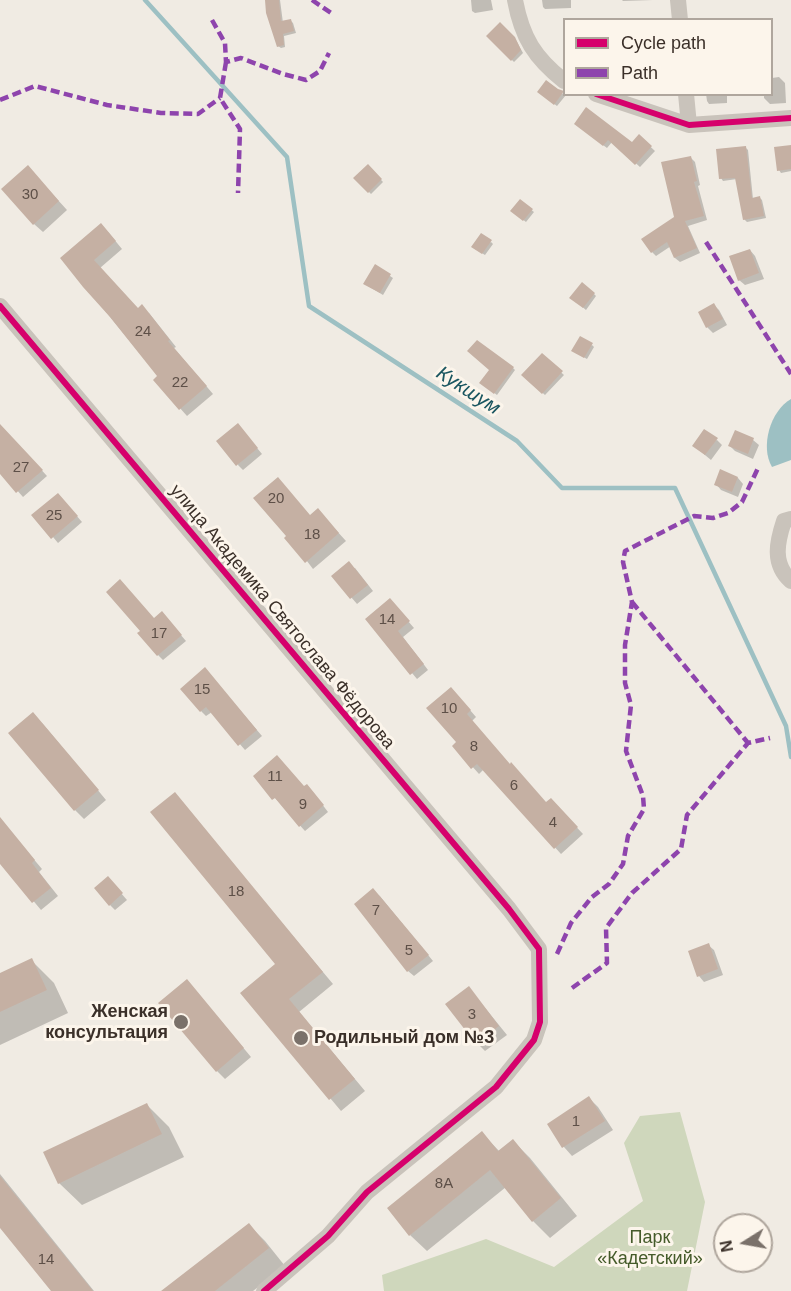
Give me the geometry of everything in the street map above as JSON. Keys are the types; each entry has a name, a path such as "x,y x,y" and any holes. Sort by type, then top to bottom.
{"street":[{"path":"515,0 524,32 536,56 563,80"},
{"path":"678,0 680,18"},
{"path":"602,96 689,125 791,118"},
{"path":"686,96 689,125"},
{"name":"улица Академика Святослава Фёдорова","path":"0,306 501,900 539,949 540,1022 534,1040 510,1070 488,1093 367,1192 328,1236 264,1291"},
{"path":"791,519 784,521 777,542 778,559 786,576 791,580"}],"green space":[{"name":"Парк «Кадетский»","path":"680,1112 705,1202 687,1291 384,1291 382,1275 486,1239 554,1267 643,1201 624,1143 640,1116"}],"water":[{"path":"791,399 791,460 772,467 767,450 769,430 777,412"}],"building":[{"path":"265,0 279,0 281,21 291,19 294,31 283,34 284,45 277,47 266,13"},
{"path":"500,22 515,37 521,50 511,61 486,36"},
{"path":"546,80 563,91 554,105 537,92"},
{"path":"586,107 632,142 639,134 652,146 635,165 608,140 603,146 574,124"},
{"path":"791,145 791,169 777,171 774,147"},
{"path":"746,146 752,198 760,196 764,216 743,220 735,178 719,179 716,149"},
{"path":"691,156 697,181 694,182 704,216 685,221 697,248 674,258 667,242 651,253 641,239 674,217 661,162"},
{"path":"368,164 382,179 368,193 353,178"},
{"path":"28,165 59,201 33,225 1,189"},
{"path":"520,199 533,209 523,221 510,211"},
{"path":"101,223 116,241 94,260 138,308 142,304 170,340 168,341 207,386 179,410 153,380 157,376 60,258"},
{"path":"481,233 492,240 482,254 471,247"},
{"path":"750,249 759,273 738,281 729,256"},
{"path":"375,264 391,274 380,293 363,284"},
{"path":"582,282 595,293 583,308 569,298"},
{"path":"714,303 723,319 706,328 698,312"},
{"path":"580,336 593,343 584,358 571,351"},
{"path":"477,340 514,367 494,394 479,383 489,370 467,351"},
{"path":"542,353 563,371 542,394 521,375"},
{"path":"238,423 258,448 236,466 216,441"},
{"path":"0,424 43,470 16,493 0,474"},
{"path":"704,429 718,438 705,455 692,446"},
{"path":"735,430 754,438 748,454 728,446"},
{"path":"720,469 738,477 732,492 714,485"},
{"path":"278,477 310,515 318,508 339,533 305,563 284,538 286,536 253,498"},
{"path":"58,493 78,516 51,539 31,515"},
{"path":"349,561 368,585 350,599 331,576"},
{"path":"120,579 154,618 162,611 182,635 157,656 137,633 140,631 106,592"},
{"path":"390,598 410,621 398,631 424,664 410,675 365,619"},
{"path":"205,667 257,730 238,746 206,707 200,712 180,689"},
{"path":"451,687 471,710 467,714 510,764 511,762 546,802 551,798 578,827 554,849 477,764 471,769 452,746 456,742 426,708"},
{"path":"33,712 99,790 74,811 8,733"},
{"path":"277,755 304,786 307,784 324,805 299,827 275,798 272,800 253,776"},
{"path":"175,792 323,972 289,999 355,1079 329,1100 240,993 275,964 150,812"},
{"path":"0,817 35,860 32,863 51,888 32,903 0,864"},
{"path":"108,876 123,893 109,906 94,888"},
{"path":"373,888 429,955 407,972 354,904"},
{"path":"709,943 718,969 697,977 688,951"},
{"path":"32,958 47,990 0,1012 0,973"},
{"path":"187,979 244,1048 216,1072 158,1003"},
{"path":"469,986 499,1026 476,1044 445,1004"},
{"path":"589,1096 605,1121 562,1148 547,1124"},
{"path":"147,1103 162,1134 58,1184 43,1152"},
{"path":"482,1131 498,1151 513,1139 561,1198 532,1222 490,1170 409,1236 387,1208"},
{"path":"0,1176 93,1291 51,1291 0,1228"},
{"path":"249,1223 269,1248 215,1291 161,1291"}],"waterway":[{"name":"Кукшум","path":"145,0 287,157 309,306 517,441 562,488 675,488 786,726 791,757"}],"marked path":[{"path":"312,0 334,15"},
{"path":"212,20 225,43 226,62 241,58 306,80 320,71 329,53"},
{"path":"226,62 220,98 240,129 238,193"},
{"path":"0,100 35,86 107,105 161,113 198,114 220,98"},
{"path":"706,242 791,374"},
{"path":"557,954 571,923 592,897 609,884 623,864 628,836 644,809 643,796 626,751 631,705 625,683 625,645 632,602 623,562 625,551 694,516 713,518 728,513 742,502 759,466"},
{"path":"632,602 748,743"},
{"path":"572,988 607,963 606,928 632,893 681,849 687,815 748,743 770,738"}],"cycle path":[{"path":"602,96 689,125 791,118"},
{"path":"0,306 509,909 539,949 540,1022 534,1040 496,1087 367,1192 328,1236 264,1291"}],"place":[{"name":"Женская консультация","path":"181,1022"},
{"name":"Родильный дом №3","path":"301,1038"}]}
